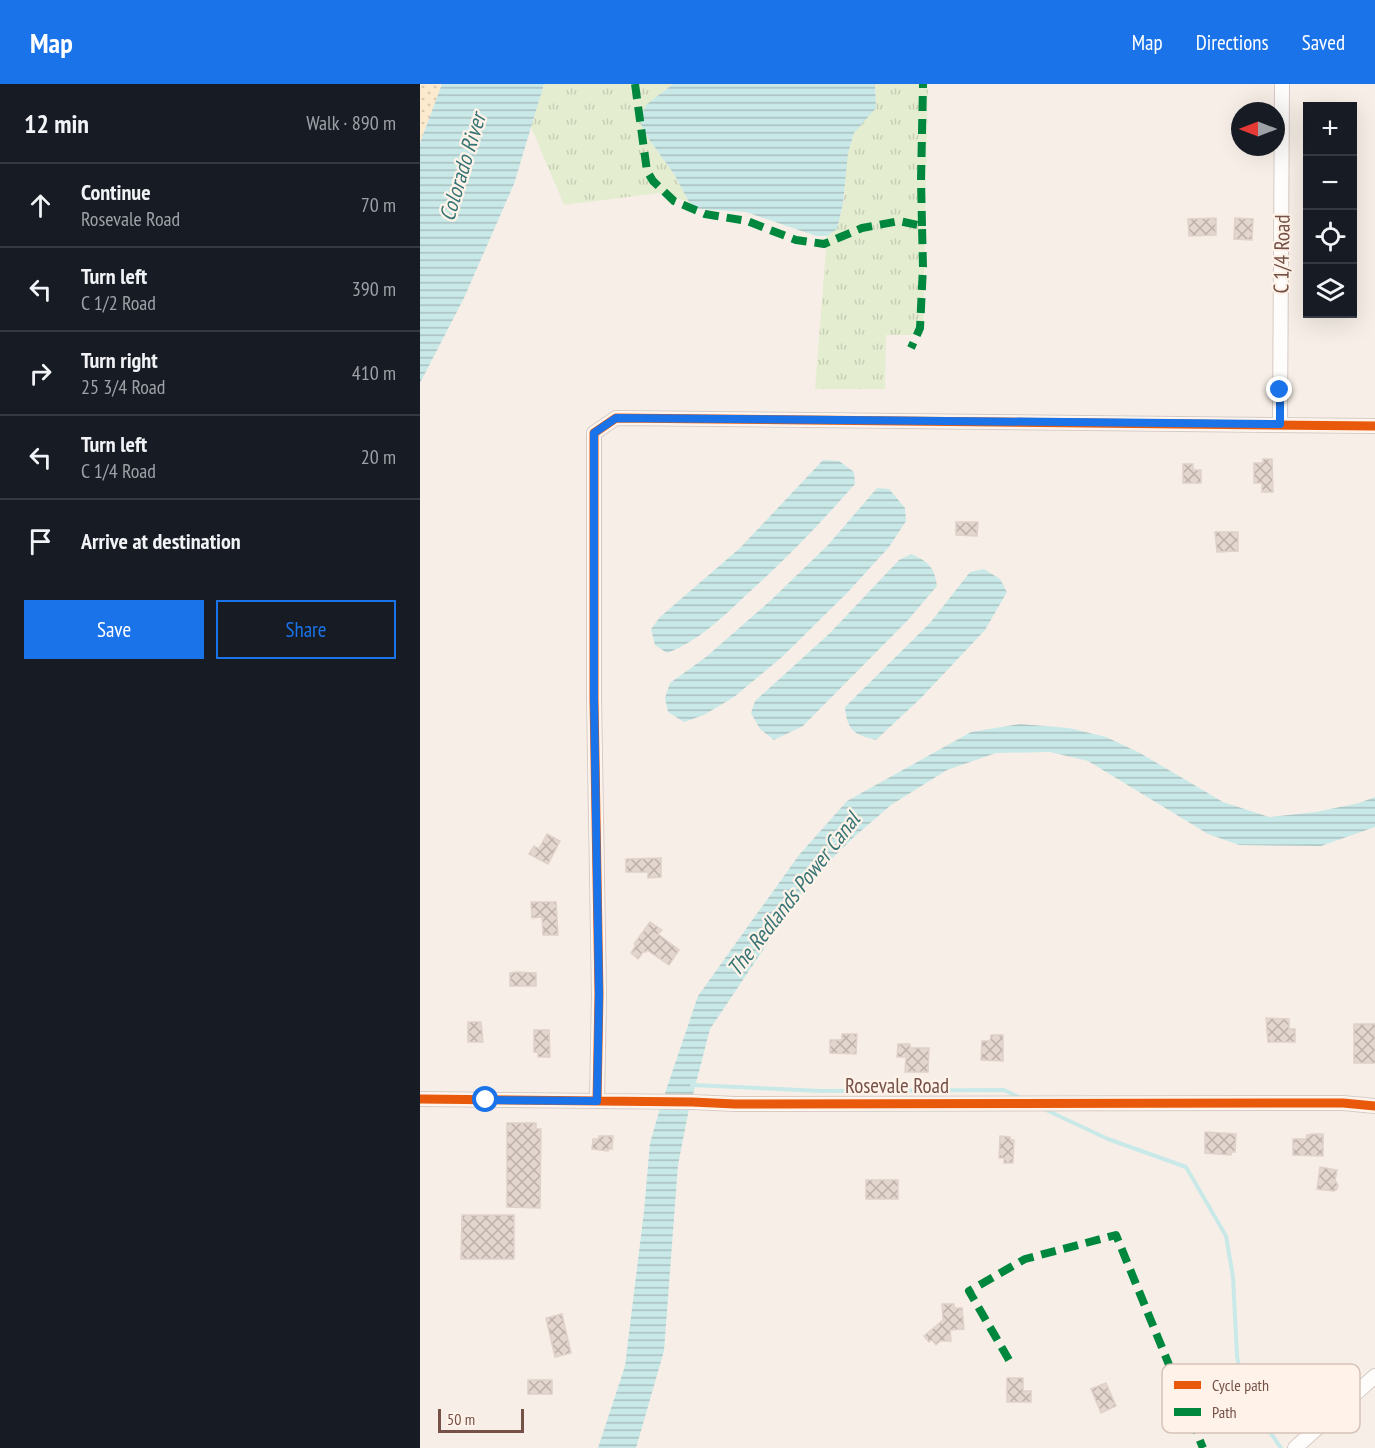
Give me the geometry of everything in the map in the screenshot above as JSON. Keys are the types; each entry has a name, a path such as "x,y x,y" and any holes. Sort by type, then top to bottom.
{"street":[{"name":"C 1/4 Road","path":"1280,424 1282,84"},
{"path":"597,1101 599,994 594,699 594,433 616,418 1375,426"},
{"name":"Rosevale Road","path":"420,1100 735,1104 1343,1103 1375,1106"},
{"path":"1360,1390 1375,1376"},
{"path":"1295,1448 1312,1433"}],"green space":[{"path":"544,84 673,84 662,92 648,138 674,174 689,202 659,193 564,205 531,127"},
{"path":"875,84 928,84 923,335 886,335 885,389 815,389 827,236 836,226 841,215 849,145 861,123 876,108"}],"sand":[{"path":"420,84 442,84 420,143"}],"water":[{"name":"Colorado River","path":"442,84 544,84 514,184 464,298 420,383 420,143"},
{"path":"673,84 875,84 876,108 854,133 848,153 843,204 837,229 827,236 816,236 746,212 699,209 689,202 674,174 648,138 641,124 641,116 646,105"},
{"path":"823,460 839,461 854,472 855,484 842,499 788,556 709,629 689,643 667,653 655,645 651,629 660,617 740,548"},
{"path":"877,488 889,489 905,508 906,521 889,547 848,592 782,657 734,697 704,715 684,722 668,712 665,698 670,683 706,657 770,601 828,545"},
{"path":"911,554 930,566 937,586 908,620 803,726 774,740 760,729 751,713 755,701 830,633 899,560"},
{"path":"984,569 1000,579 1007,592 985,630 921,698 876,740 862,736 853,730 845,707 930,623 970,572"},
{"name":"The Redlands Power Canal","path":"1020,724 1069,728 1106,737 1140,753 1223,802 1269,817 1316,812 1359,803 1375,797 1375,827 1321,846 1239,845 1208,834 1088,761 1050,752 996,753 947,770 891,805 810,880 710,1029 688,1114 678,1165 664,1351 636,1448 598,1448 625,1366 650,1143 698,996 799,855 847,801 971,732"}],"building":[{"path":"1216,218 1216,235 1189,236 1188,219"},
{"path":"1235,218 1253,219 1252,240 1234,239"},
{"path":"1263,459 1272,459 1273,492 1262,492 1262,483 1254,483 1254,463 1263,463"},
{"path":"1183,464 1193,464 1193,470 1201,470 1201,483 1183,483"},
{"path":"956,522 978,522 977,536 956,535"},
{"path":"1215,532 1238,532 1238,551 1217,552"},
{"path":"547,834 560,841 548,864 529,854 534,846 539,849"},
{"path":"661,858 661,877 648,878 648,872 626,872 626,859"},
{"path":"531,902 556,902 558,935 543,935 542,917 532,918"},
{"path":"650,922 662,930 658,934 679,950 669,965 647,950 638,959 631,953 636,945 634,944"},
{"path":"510,973 536,973 536,986 510,986"},
{"path":"1266,1018 1289,1019 1289,1029 1295,1029 1295,1042 1268,1042"},
{"path":"468,1022 481,1022 483,1042 468,1042"},
{"path":"1354,1024 1375,1024 1375,1063 1354,1063"},
{"path":"534,1030 549,1030 550,1057 538,1057 538,1052 534,1052"},
{"path":"842,1034 857,1034 856,1054 830,1053 830,1040 842,1040"},
{"path":"991,1035 1003,1035 1003,1061 981,1060 982,1041 990,1041"},
{"path":"898,1044 910,1044 910,1048 929,1048 928,1072 905,1072 906,1057 897,1057"},
{"path":"507,1123 536,1123 536,1129 541,1129 540,1208 507,1207"},
{"path":"1205,1132 1236,1134 1235,1152 1231,1152 1231,1155 1205,1153"},
{"path":"1323,1134 1323,1156 1293,1155 1293,1139 1306,1139 1307,1135"},
{"path":"599,1136 613,1136 612,1149 608,1151 592,1149 593,1139 599,1139"},
{"path":"1000,1136 1014,1140 1013,1163 1004,1163 1004,1158 999,1158"},
{"path":"1320,1167 1337,1170 1335,1180 1338,1185 1337,1189 1334,1191 1317,1189"},
{"path":"866,1180 898,1180 898,1199 866,1199"},
{"path":"462,1215 514,1215 514,1259 461,1259"},
{"path":"942,1304 954,1304 954,1308 962,1308 964,1329 950,1330 951,1341 940,1341 936,1345 924,1336 943,1320"},
{"path":"562,1314 571,1353 555,1357 546,1318"},
{"path":"1007,1378 1023,1378 1023,1391 1031,1391 1031,1402 1007,1402"},
{"path":"528,1380 552,1380 552,1394 528,1394"},
{"path":"1106,1383 1116,1406 1101,1413 1091,1389"}],"waterway":[{"path":"692,1085 821,1091 1004,1090 1021,1098"},
{"path":"1044,1109 1108,1139 1186,1167 1226,1236 1233,1277 1238,1364"},
{"path":"1271,1433 1281,1448"}],"marked path":[{"path":"635,84 647,171 653,181 674,201 705,214 747,221 796,240 824,244 862,228 899,221 922,226 923,267 920,328 911,348"},
{"path":"922,226 923,84"},
{"path":"1009,1360 969,1291 1025,1259 1116,1235 1169,1364"},
{"path":"1197,1433 1203,1448"}],"cycle path":[{"path":"597,1101 599,994 594,699 594,433 616,418 1375,426"},
{"path":"420,1099 735,1104 1343,1103 1375,1106"}],"route":[{"path":"486,1100 597,1101 599,994 594,699 594,433 616,418 1280,424 1280,390"}]}
